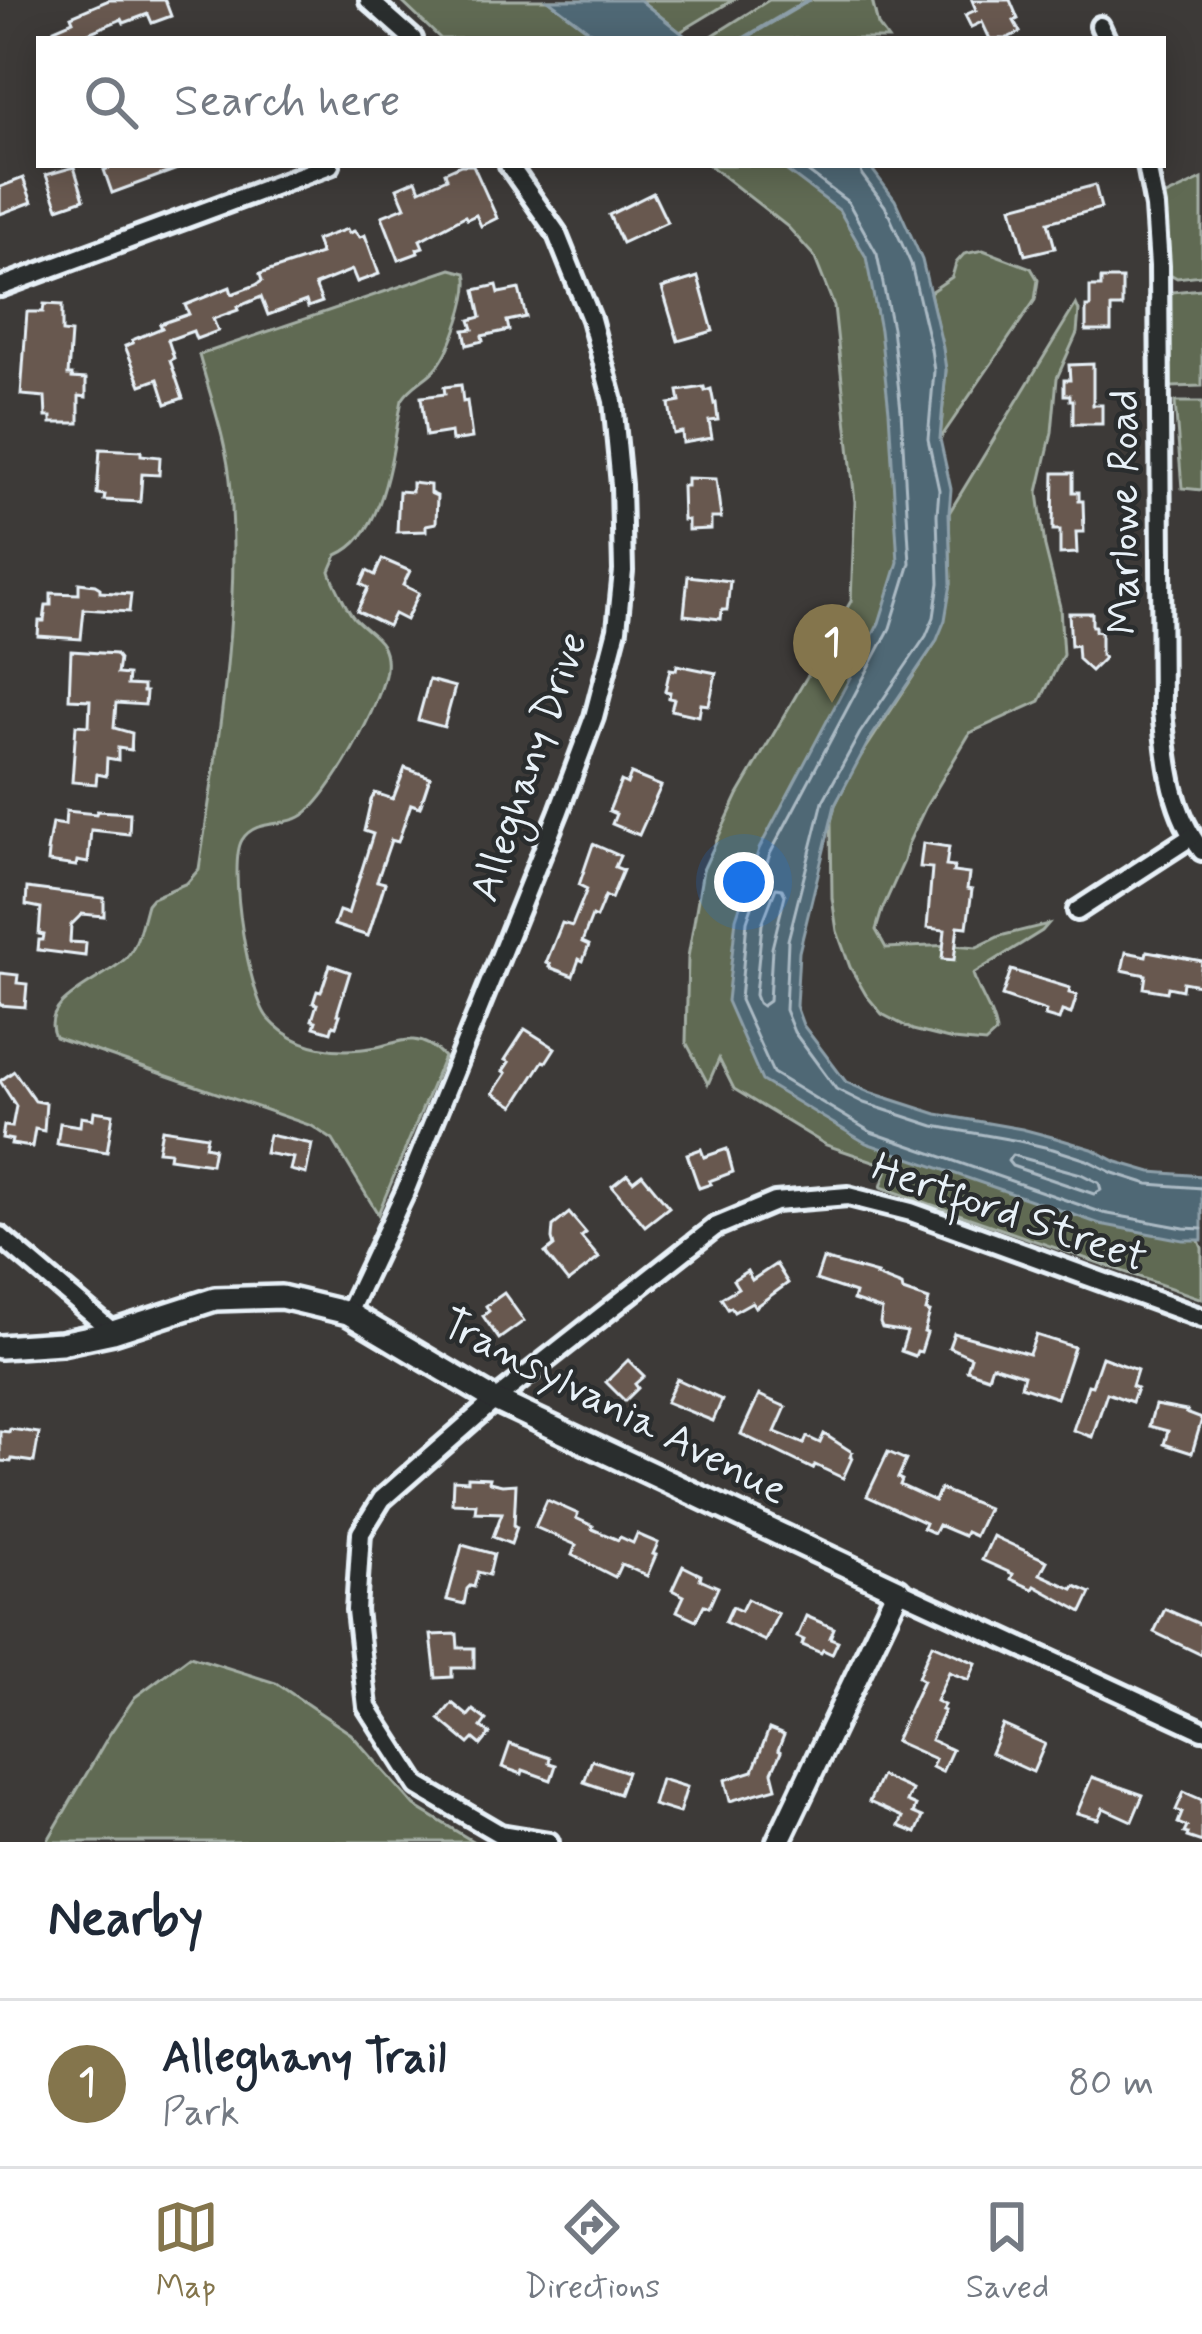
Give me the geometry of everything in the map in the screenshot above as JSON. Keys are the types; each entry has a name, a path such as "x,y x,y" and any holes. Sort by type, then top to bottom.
{"street":[{"path":"369,0 410,36"},
{"path":"0,287 322,168"},
{"name":"Alleghany Drive","path":"348,1313 405,1192 559,811 594,717 617,629 623,572 613,401 591,319 556,232 510,168"},
{"name":"Marlowe Road","path":"1148,168 1159,266 1162,711 1168,772 1177,806 1196,844"},
{"path":"1077,911 1196,844"},
{"name":"Hertford Street","path":"549,1842 500,1834 418,1786 367,1707 356,1610 361,1533 382,1499 495,1400 716,1227 776,1202 848,1196 911,1212 1202,1318"},
{"path":"0,1236 113,1332"},
{"name":"Transylvania Avenue","path":"0,1347 61,1343 113,1332 215,1299 281,1297 348,1313 495,1400 1202,1730"},
{"path":"778,1842 898,1590"}],"green space":[{"path":"400,0 588,0 649,36 438,36"},
{"path":"640,0 733,0 680,32"},
{"path":"769,0 872,0 886,36 712,36"},
{"path":"713,168 824,168 855,192 923,504 806,827 776,1033 848,1103 1179,1193 1202,1248 1202,1299 881,1187 888,1166 826,1145 734,1089 719,1059 708,1084 686,1042 688,957 703,870 738,795 851,601 855,502 834,306 814,256 788,227"},
{"path":"1202,179 1202,275 1177,278 1170,274 1164,197"},
{"path":"983,250 1031,268 1038,280 1035,300 940,439 946,370 930,292 952,277 964,254"},
{"path":"451,269 466,273 467,282 454,334 438,366 402,400 377,509 367,529 337,555 330,571 352,616 382,645 386,660 383,684 352,749 312,808 293,820 247,833 238,854 242,930 254,984 268,1018 279,1029 304,1043 332,1049 413,1040 444,1057 378,1214 333,1140 312,1126 55,1037 52,1024 64,1002 130,953 152,898 187,883 199,869 225,680 233,538 226,456 199,355"},
{"path":"1202,289 1202,386 1171,387 1171,292"},
{"path":"1076,304 1077,333 1057,378 1052,432 1038,492 1060,607 1063,655 1040,701 970,733 925,808 876,930 886,948 977,947 1048,924 973,974 996,1033 985,1043 953,1040 913,1030 882,1014 850,967 832,898 831,822 855,765 936,642 951,584 949,513"},
{"path":"1175,402 1202,402 1202,490 1182,488"},
{"path":"190,1656 276,1683 351,1734 415,1806 474,1842 47,1842 135,1697"}],"water":[{"path":"548,0 640,0 685,36 596,36"},
{"path":"783,168 871,168 895,200 922,260 946,370 940,439 951,489 951,584 936,642 870,739 835,805 799,952 796,1006 803,1025 846,1082 869,1092 937,1114 1056,1138 1151,1172 1202,1176 1202,1240 1100,1224 866,1143 762,1081 727,1001 736,918 759,849 879,623 898,562 880,330 866,257 839,210"}],"building":[{"path":"109,0 165,0 171,16 152,23 148,14 81,36 57,36 54,29 73,21 71,16"},
{"path":"972,0 1010,0 1020,32 989,36 982,22 971,27 965,15 976,10"},
{"path":"74,168 84,199 58,208 46,175"},
{"path":"110,168 180,168 112,193 104,170"},
{"path":"474,168 497,218 481,226 476,215 465,216 420,240 423,247 418,253 399,260 382,216 405,207 397,188 416,180 420,190 447,178 445,172"},
{"path":"23,178 32,202 0,214 0,187"},
{"path":"1095,185 1101,208 1048,222 1055,248 1025,255 1012,207"},
{"path":"653,193 667,222 622,243 609,215"},
{"path":"347,229 365,235 379,274 357,282 352,270 315,285 322,302 308,307 306,301 268,315 261,297 237,307 213,319 218,331 196,339 193,331 168,340 183,398 166,404 158,379 141,385 125,346 132,340 189,314 185,305 230,287 232,294 256,285 262,281 260,274 321,254 316,240"},
{"path":"698,277 713,331 678,341 662,288"},
{"path":"1101,279 1122,279 1122,307 1111,307 1111,331 1086,331 1090,287 1101,287"},
{"path":"497,285 499,293 519,289 526,317 507,321 509,330 467,345 464,330 473,329 470,320 481,317 475,290"},
{"path":"44,304 62,305 62,332 71,333 68,375 86,379 86,397 79,396 79,423 51,423 45,397 21,395 27,312 43,312"},
{"path":"1093,364 1093,405 1102,405 1102,424 1073,424 1073,400 1064,395 1069,365"},
{"path":"461,385 472,438 452,441 451,432 426,436 421,397 445,394 444,387"},
{"path":"711,389 716,403 718,420 709,421 712,438 683,443 682,432 674,434 669,404 680,402 678,391"},
{"path":"100,449 160,457 159,475 142,474 140,502 104,500 105,495 97,494"},
{"path":"1054,473 1073,473 1073,492 1079,492 1079,501 1083,501 1084,532 1076,532 1077,553 1060,554 1060,530 1053,530"},
{"path":"687,478 716,479 721,518 711,518 711,529 688,530 688,520 683,520 682,486 687,486"},
{"path":"412,483 430,485 430,493 437,496 436,523 426,525 426,531 397,532 399,491 412,492"},
{"path":"382,559 410,571 403,585 419,593 406,620 394,614 388,626 357,611 368,588 361,584 367,571 375,575"},
{"path":"688,576 730,581 727,610 722,610 721,619 684,615"},
{"path":"79,583 95,585 100,592 131,594 129,612 84,609 81,639 38,636 51,593 79,594"},
{"path":"1069,613 1092,613 1092,626 1101,632 1104,658 1091,671 1078,659 1077,645 1071,646"},
{"path":"71,651 115,654 117,674 128,675 127,685 143,686 146,692 145,705 116,703 114,728 132,733 131,750 118,748 118,760 107,758 106,776 97,774 96,784 72,782 76,725 89,726 90,700 69,699"},
{"path":"677,665 716,673 709,705 701,704 699,716 671,710 674,699 665,691 670,669 676,670"},
{"path":"429,680 455,687 444,727 418,720"},
{"path":"405,768 430,777 420,807 411,804 398,842 391,840 377,881 385,883 368,936 334,925 339,911 348,914 373,834 364,831 371,800 375,793 393,799"},
{"path":"631,774 661,786 639,835 612,824 616,814 609,811 621,781 627,784"},
{"path":"66,811 130,813 129,834 91,830 88,863 48,862 52,823 65,825"},
{"path":"923,843 949,847 946,866 969,874 967,889 972,890 967,927 958,926 954,960 942,959 945,930 927,928 932,868 920,867"},
{"path":"593,844 620,856 615,867 623,870 611,899 605,896 596,918 592,916 582,942 589,945 573,976 546,963 562,923 572,926 587,889 579,885"},
{"path":"27,888 104,898 104,916 82,914 71,925 70,942 86,943 85,956 38,950 44,935 39,934 41,908 26,905"},
{"path":"1147,951 1202,961 1199,985 1183,982 1182,990 1168,987 1167,992 1144,988 1146,975 1122,970 1126,952 1146,956"},
{"path":"330,965 350,972 331,1032 314,1027 312,1020 317,1004 313,1003"},
{"path":"1011,970 1070,988 1069,993 1077,995 1071,1014 1062,1011 1059,1020 1002,996"},
{"path":"0,973 18,975 17,983 27,984 25,1007 0,1005"},
{"path":"525,1029 555,1048 514,1106 493,1093 506,1073 509,1062 505,1060"},
{"path":"14,1071 35,1101 46,1103 44,1131 35,1129 32,1147 2,1138 4,1126 12,1127 16,1106 0,1081"},
{"path":"94,1111 113,1114 107,1152 57,1144 60,1123 80,1126 81,1117 93,1119"},
{"path":"162,1129 207,1136 205,1146 214,1148 211,1164 169,1158 170,1152 158,1151"},
{"path":"269,1135 312,1144 306,1174 290,1170 293,1158 265,1153"},
{"path":"701,1149 704,1157 727,1149 733,1172 699,1188 687,1154"},
{"path":"627,1174 633,1181 642,1174 669,1207 645,1226 612,1186"},
{"path":"569,1213 599,1258 568,1282 545,1253 554,1246 553,1226"},
{"path":"823,1259 877,1274 929,1300 921,1352 915,1356 901,1351 907,1332 882,1328 882,1310 853,1300 855,1293 816,1280"},
{"path":"776,1264 788,1283 755,1307 752,1302 734,1312 728,1309 721,1298 738,1288 733,1280 747,1271 752,1280"},
{"path":"504,1293 524,1321 499,1339 483,1316 489,1311 486,1306"},
{"path":"954,1333 1029,1354 1036,1335 1074,1347 1057,1398 1021,1386 1024,1375 992,1365 988,1377 967,1370 971,1357 949,1347"},
{"path":"1102,1357 1137,1370 1132,1386 1137,1388 1132,1402 1107,1393 1092,1437 1073,1430"},
{"path":"628,1360 644,1376 625,1401 606,1382"},
{"path":"677,1379 722,1400 713,1421 666,1402"},
{"path":"759,1395 786,1407 775,1432 804,1444 807,1437 820,1443 824,1434 852,1452 843,1478 815,1465 813,1469 741,1434"},
{"path":"1155,1405 1202,1419 1192,1453 1164,1444 1168,1431 1149,1426"},
{"path":"0,1431 39,1433 34,1462 0,1461"},
{"path":"888,1452 906,1460 900,1485 935,1501 940,1489 988,1508 975,1536 938,1525 934,1533 923,1528 925,1523 867,1496"},
{"path":"468,1477 516,1484 517,1527 511,1544 493,1537 502,1513 475,1512 476,1504 452,1503 453,1480 468,1481"},
{"path":"547,1500 618,1540 633,1543 637,1534 658,1543 647,1576 621,1564 615,1577 572,1555 576,1545 535,1527"},
{"path":"993,1536 1047,1561 1040,1574 1091,1593 1082,1612 982,1560"},
{"path":"462,1545 494,1554 489,1575 478,1572 464,1604 447,1600"},
{"path":"683,1566 718,1587 709,1607 704,1605 696,1620 677,1611 684,1596 672,1590"},
{"path":"747,1599 778,1614 765,1641 725,1622 732,1607 741,1611"},
{"path":"1165,1609 1202,1625 1202,1655 1154,1632"},
{"path":"806,1616 834,1628 830,1638 838,1641 832,1654 802,1645 804,1640 797,1637"},
{"path":"457,1634 458,1648 474,1648 474,1668 452,1668 452,1677 436,1678 431,1635"},
{"path":"932,1644 976,1663 969,1680 949,1672 936,1701 944,1705 944,1711 931,1740 952,1750 942,1772 932,1767 935,1759 895,1741 923,1680 918,1677"},
{"path":"452,1703 468,1716 473,1710 486,1720 481,1727 490,1734 481,1745 474,1739 469,1744 439,1719"},
{"path":"1003,1725 1045,1744 1033,1772 991,1753"},
{"path":"769,1729 784,1735 772,1772 776,1788 730,1801 725,1780 753,1771"},
{"path":"510,1744 550,1758 549,1763 556,1765 551,1780 502,1767"},
{"path":"592,1760 627,1772 619,1794 584,1782"},
{"path":"881,1776 912,1790 907,1802 916,1806 913,1813 923,1817 916,1833 899,1826 903,1817 869,1802"},
{"path":"1092,1777 1143,1795 1132,1821 1103,1808 1098,1819 1077,1813"},
{"path":"661,1779 687,1787 679,1813 653,1805"},
{"path":"1184,1792 1202,1800 1202,1842 1187,1837 1187,1827 1178,1823 1182,1813 1176,1810"}],"waterway":[{"path":"748,36 809,0"}],"place":[{"name":"Alleghany Trail","path":"832,703"}]}
